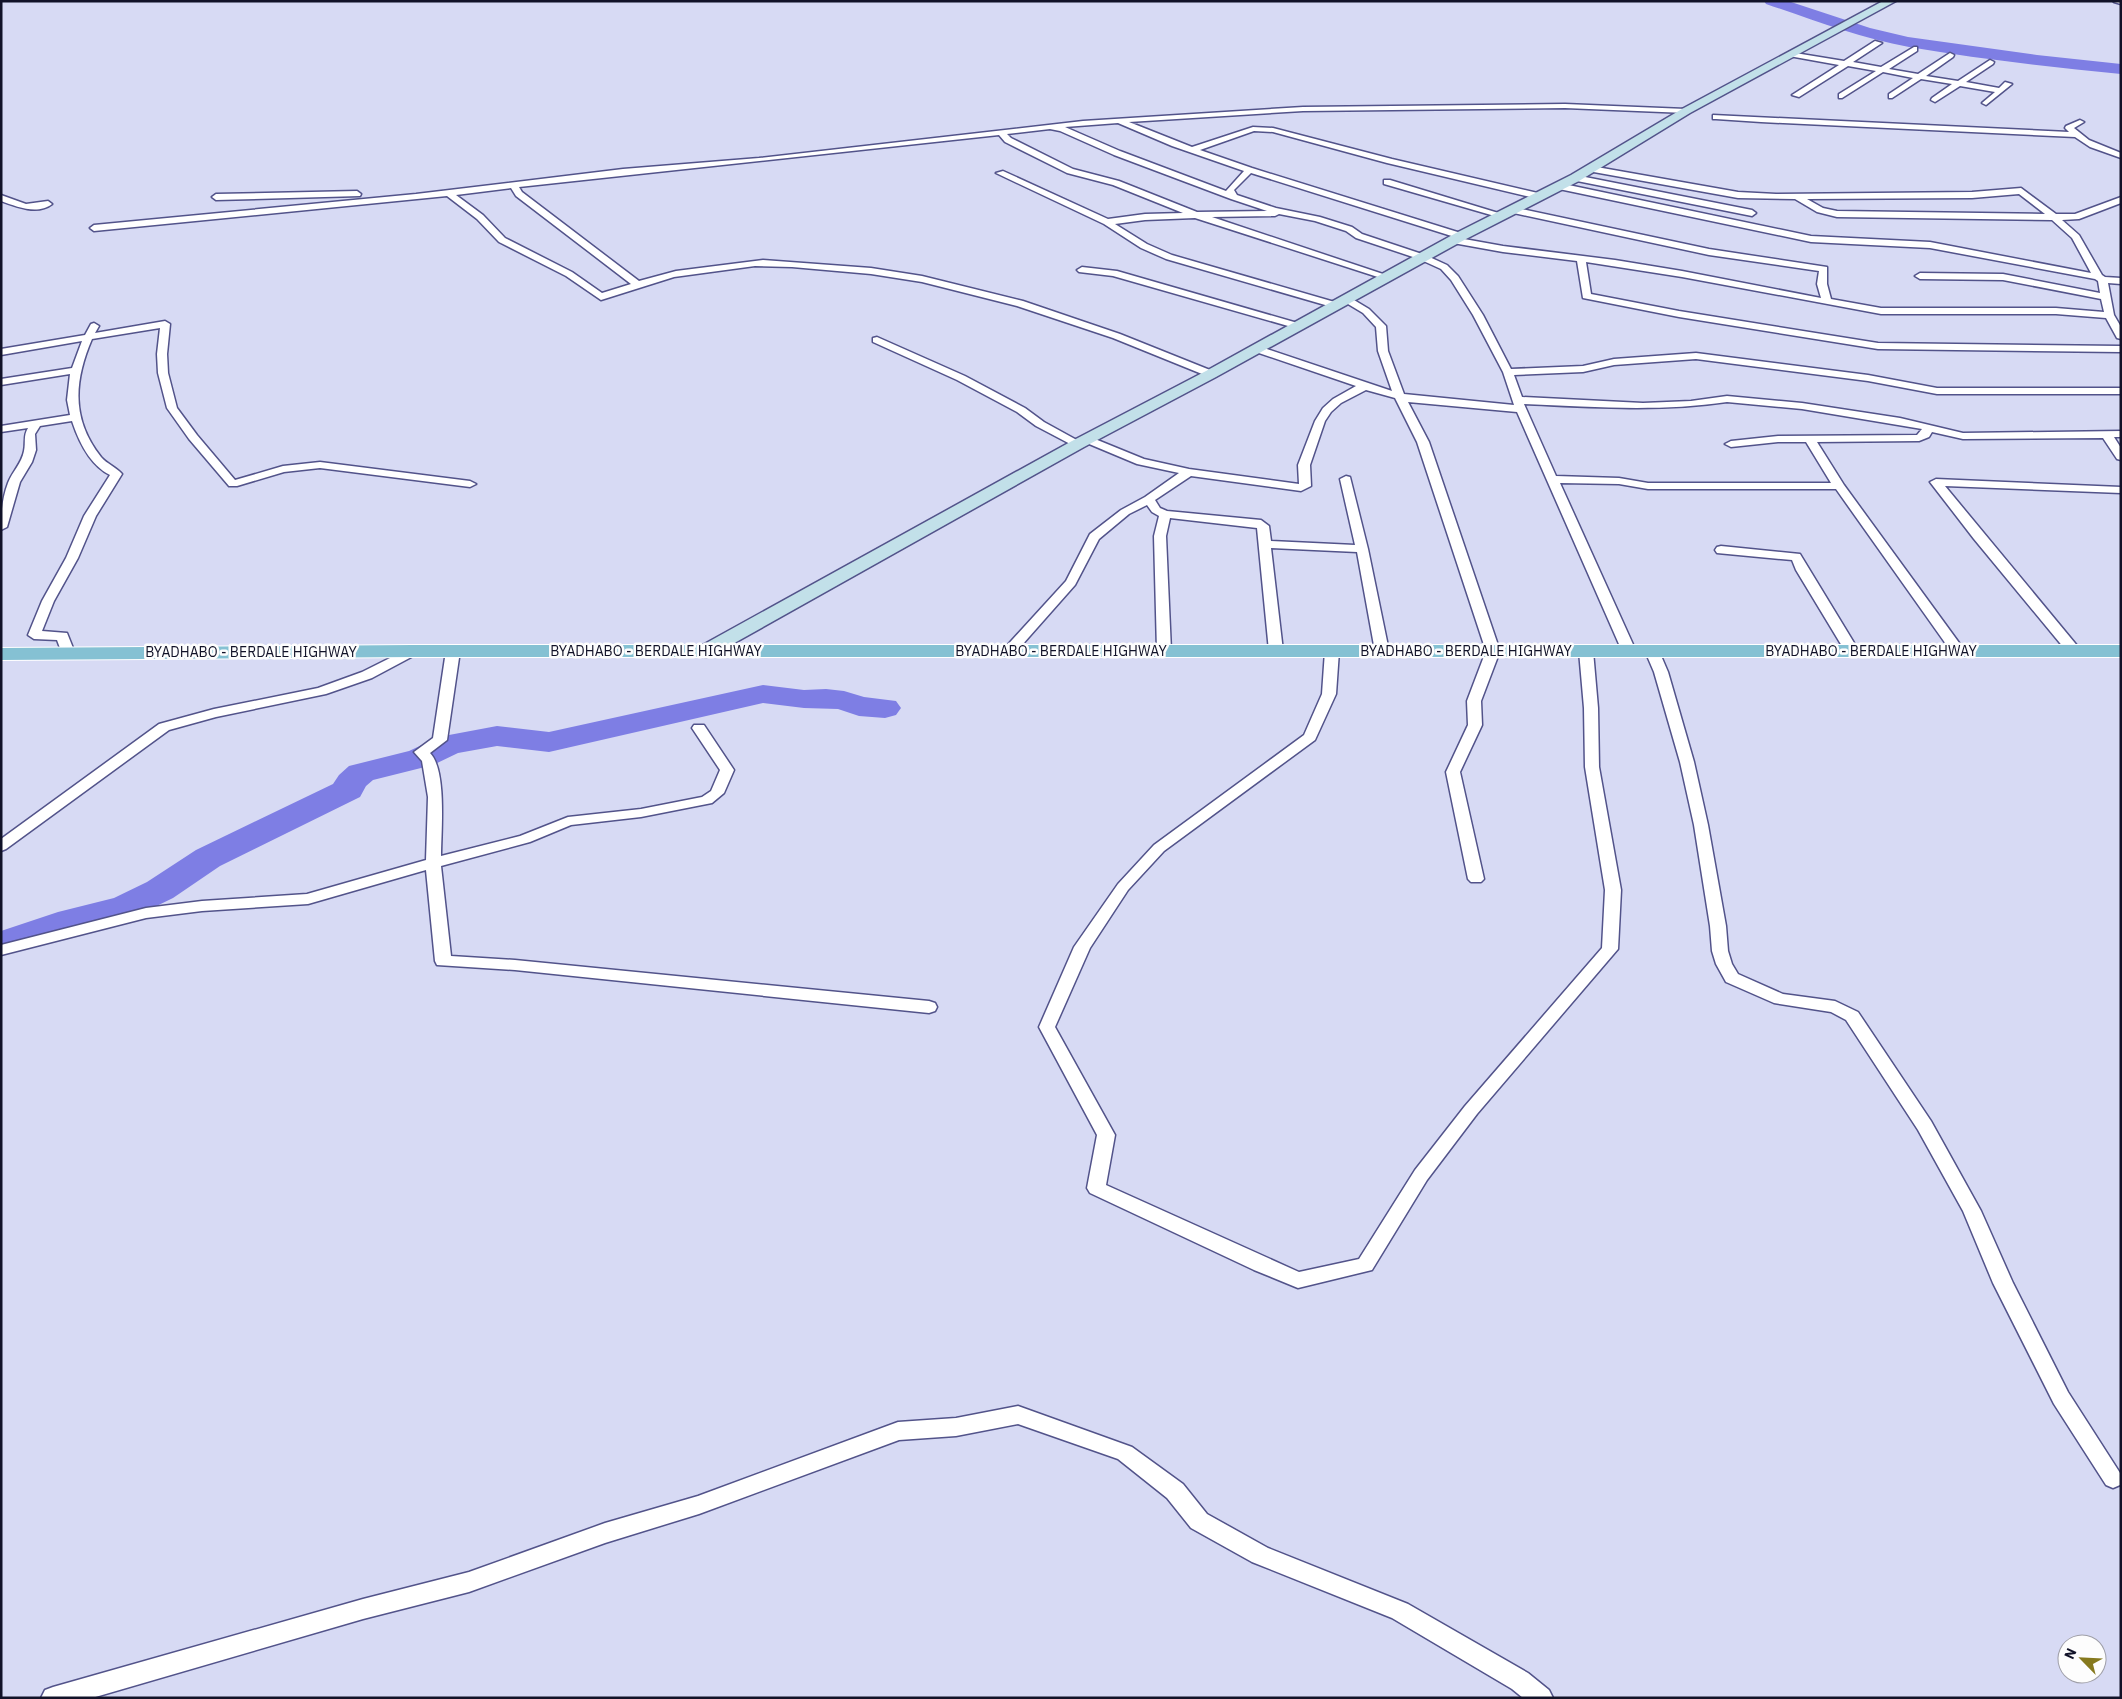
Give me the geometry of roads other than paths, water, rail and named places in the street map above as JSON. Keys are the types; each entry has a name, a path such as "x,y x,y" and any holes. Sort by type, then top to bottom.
{"main road":[{"name":"BYADHABO - BERDALE HIGHWAY","path":"1,654 412,651 2121,651"}],"street":[{"path":"706,651 1082,441 1211,374 1457,238 1575,178 1686,111 1891,1"},
{"path":"2116,1 2121,2"},
{"path":"1796,95 1878,43"},
{"path":"1842,96 1914,49"},
{"path":"1792,54 1999,90"},
{"path":"1892,96 1950,55"},
{"path":"1935,100 1990,62"},
{"path":"1986,103 2008,84"},
{"path":"94,228 416,197 623,172 768,159 1000,132 1118,121 1303,109 1565,106 1686,111"},
{"path":"1716,117 1820,124 1971,128 2076,135"},
{"path":"1118,121 1141,132 1249,170 1457,238 1581,260 1615,263 1682,274 1881,311 2056,311 2109,315"},
{"path":"2080,122 2069,128 2076,135 2094,146 2121,156"},
{"path":"1040,128 1062,129 1117,153 1234,196 1287,213 1317,219 1349,229 1359,236 1422,257 1444,267 1455,278 1478,315 1508,372 1519,405 1629,651"},
{"path":"1192,150 1254,129 1273,130 1390,161 1539,196"},
{"path":"1000,132 1008,140 1070,171 1116,182 1196,215 1387,277"},
{"path":"1590,169 1738,195 1972,195 2021,191 2054,216 2076,237 2100,279 2109,315 2119,332"},
{"path":"1234,196 1230,190 1249,170"},
{"path":"1000,172 1107,222 1144,246 1169,257 1340,302 1366,311 1381,326 1383,352 1400,397 1423,442 1493,651 1474,701 1475,725 1453,772 1476,879"},
{"path":"1575,178 1752,213"},
{"path":"1387,182 1507,212 1709,252 1824,269 1822,284 1827,301"},
{"path":"513,185 519,194 639,285"},
{"path":"1558,186 1811,239 1930,246 2100,279 2121,281"},
{"path":"216,197 335,193 416,197"},
{"path":"449,193 480,217 502,240 569,274 601,297 675,274 765,263 853,268 922,278 985,292 1087,324 1211,374"},
{"path":"1794,196 1820,210 1837,214 2076,217 2121,200"},
{"path":"1,198 25,207 48,204"},
{"path":"1107,222 1145,217 1287,213"},
{"path":"1581,260 1586,296 1679,314 1878,346 2121,349"},
{"path":"1082,270 1114,273 1298,326"},
{"path":"1920,276 2003,277 2106,297"},
{"path":"1,352 165,324 162,354 163,373 172,408 233,484 283,469 320,465 470,484"},
{"path":"68,653 62,636 34,635 48,601 72,558 90,516 116,474 102,466 78,427 72,399 77,370 87,338 94,326"},
{"path":"877,340 969,383 1021,410 1040,424 1141,462 1250,482 1301,488 1305,486 1304,465 1320,421 1327,410 1337,401 1365,386"},
{"path":"1257,349 1400,397 1519,405 1643,406 1691,404 1727,399 1802,406 1900,421 1963,436 2121,434"},
{"path":"1508,372 1583,369 1614,362 1696,356 1868,378 1937,391 2121,391"},
{"path":"1,382 77,370"},
{"path":"1,430 76,417"},
{"path":"1,527 14,482 26,462 30,450 30,434 36,424"},
{"path":"1730,444 1778,438 1919,438 1925,435 1928,428"},
{"path":"2106,434 2121,457"},
{"path":"1810,439 1839,486 1958,651"},
{"path":"1009,651 1071,582 1094,537 1125,512 1149,499 1189,472"},
{"path":"1346,479 1382,651"},
{"path":"1552,480 1619,481 1648,486 1839,486"},
{"path":"2074,651 1978,536 1936,482 2121,490"},
{"path":"1149,499 1156,510 1165,514 1257,523 1263,526 1276,651"},
{"path":"1164,651 1160,536 1165,514"},
{"path":"1264,544 1362,549"},
{"path":"1721,550 1796,556 1800,560 1802,570 1852,651"},
{"path":"1,846 164,727 214,712 322,691 367,675 412,651"},
{"path":"453,651 440,740 425,756 435,797 433,863 443,961 515,965 929,1007"},
{"path":"1332,651 1329,694 1310,737 1159,848 1123,887 1082,947 1047,1027 1106,1136 1096,1188 1260,1265 1298,1280 1365,1265 1421,1175 1471,1110 1610,949 1613,890 1592,767 1591,708 1586,651"},
{"path":"1652,651 1661,672 1687,762 1701,825 1718,926 1720,952 1724,964 1732,978 1780,1000 1835,1007 1852,1016 1925,1126 1972,1211 2003,1284 2061,1398 2113,1479"},
{"path":"1,950 146,913 202,906 308,899 518,841 568,821 641,813 707,800 717,793 727,770 699,728"},
{"path":"53,1698 354,1611 469,1582 605,1533 698,1505 898,1431 956,1427 1018,1415 1125,1453 1176,1491 1199,1521 1260,1555 1400,1611 1520,1681 1541,1698"}],"waterway":[{"path":"1772,1 1865,32 1908,42 2037,60 2121,69"},
{"path":"1,944 41,932 71,920 125,907 160,890 208,858 348,790 351,782 361,773 421,758 449,745 497,736 549,742 763,694 804,699 826,698 844,700 859,706 885,708"}]}
